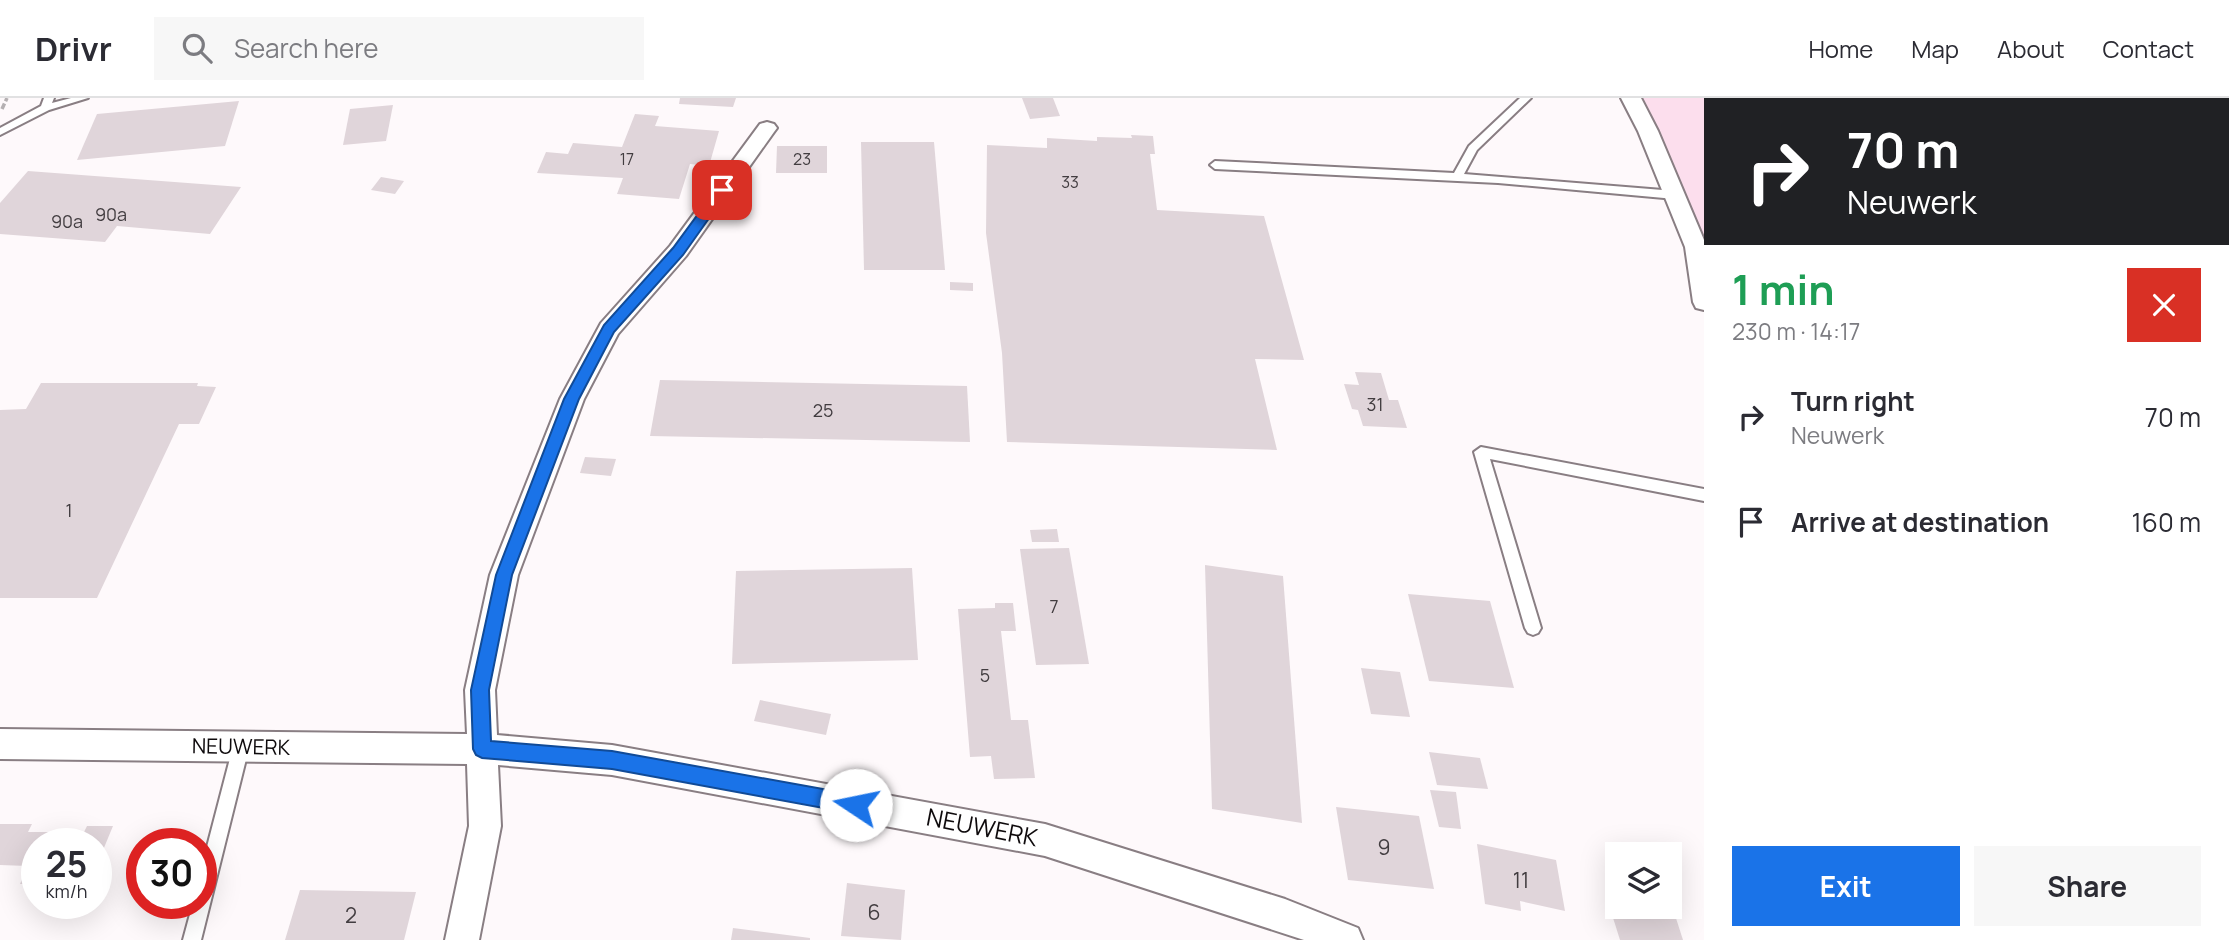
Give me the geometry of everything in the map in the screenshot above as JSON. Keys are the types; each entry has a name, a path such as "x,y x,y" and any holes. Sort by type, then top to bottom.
{"street":[{"path":"1629,99 1648,131 1696,247 1704,302"},
{"path":"462,940 485,826 480,690 504,575 572,399 609,329 678,251 767,128"},
{"name":"NEUWERK","path":"0,744 482,749 612,760 1045,840 1285,916 1346,940"}],"lane":[{"path":"0,132 47,103 83,98"},
{"path":"1457,177 1475,145 1526,98"},
{"path":"1215,165 1457,177 1675,195"},
{"path":"1533,628 1481,452 1704,495"},
{"path":"192,940 241,747"}],"shaded area":[{"path":"1625,98 1704,98 1704,238"}],"building":[{"path":"680,98 736,98 733,107 679,104"},
{"path":"1022,98 1053,98 1060,116 1030,119"},
{"path":"239,101 225,146 77,160 97,114"},
{"path":"393,105 386,141 343,145 350,109"},
{"path":"635,114 659,116 655,126 719,131 709,166 690,164 679,199 617,194 623,178 537,173 546,152 568,154 573,143 622,147"},
{"path":"1131,135 1153,136 1155,154 1150,154 1157,210 1264,216 1304,360 1255,359 1277,450 1007,442 1002,353 986,233 987,145 1047,148 1047,138 1097,141 1097,137 1132,138"},
{"path":"861,142 934,142 945,270 864,270"},
{"path":"777,146 827,146 827,173 776,173"},
{"path":"28,171 241,187 210,234 117,226 105,242 0,234 0,203"},
{"path":"381,177 404,181 395,194 371,190"},
{"path":"950,282 973,283 973,291 950,290"},
{"path":"1355,372 1381,373 1389,400 1398,400 1407,428 1363,426 1358,410 1352,409 1344,384 1359,385"},
{"path":"660,380 967,386 970,442 650,436"},
{"path":"41,383 198,383 197,386 216,387 199,424 179,424 97,598 0,598 0,410 26,409"},
{"path":"585,457 616,459 611,476 580,473"},
{"path":"1057,529 1059,542 1032,542 1030,530"},
{"path":"1069,548 1089,664 1036,665 1020,549"},
{"path":"1205,565 1283,576 1302,823 1212,809"},
{"path":"912,568 918,660 732,664 736,571"},
{"path":"1408,594 1490,601 1514,688 1429,681"},
{"path":"995,603 1013,603 1016,631 1001,631 1011,720 1028,720 1035,778 994,779 991,756 970,757 958,609 995,608"},
{"path":"1361,668 1400,672 1410,717 1371,714"},
{"path":"760,700 831,714 826,735 754,721"},
{"path":"1429,752 1480,758 1488,789 1437,785"},
{"path":"1430,790 1456,792 1461,829 1439,827"},
{"path":"1336,807 1419,816 1434,889 1348,880"},
{"path":"0,824 32,824 30,828 21,828 21,866 0,865"},
{"path":"87,826 113,826 112,828 86,828"},
{"path":"1477,844 1556,860 1565,911 1520,901 1521,911 1485,904"},
{"path":"847,883 905,890 901,940 841,936"},
{"path":"300,890 416,892 404,940 285,940"},
{"path":"1613,919 1676,919 1683,940 1620,940"},
{"path":"733,928 810,938 810,940 731,940"}],"route":[{"path":"722,190 678,251 609,329 572,399 504,575 480,690 482,749 612,760 856,805"}]}
